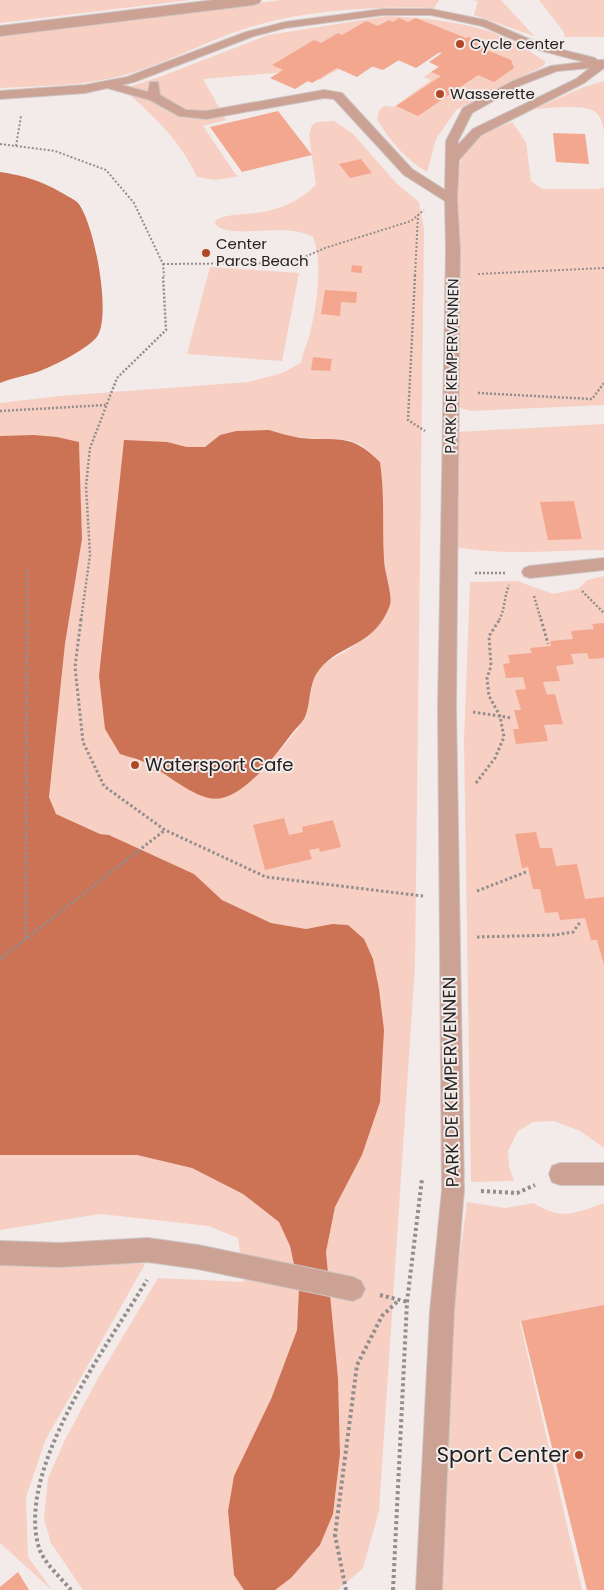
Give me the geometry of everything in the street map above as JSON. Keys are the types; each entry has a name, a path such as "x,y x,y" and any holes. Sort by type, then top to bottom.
{"street":[{"path":"0,31 253,0"}],"lane":[{"path":"0,95 85,89 107,85 130,80 250,34 285,25 383,12 431,12 485,23 539,47 603,63"},
{"path":"453,160 477,132 580,81 603,63"},
{"name":"PARK DE KEMPERVENNEN","path":"429,1590 442,1311 452,1190 447,708 452,392 452,141 467,111 517,84 555,68 603,63"},
{"path":"153,71 154,97"},
{"path":"107,85 154,97 183,113 206,115 324,94 338,96 408,172 451,199"},
{"path":"522,573 604,564"},
{"path":"560,1174 604,1174"},
{"path":"0,1253 60,1255 148,1250 353,1289"}],"path":[{"path":"16,146 25,93"},
{"path":"0,144 56,151 106,170 134,203 163,264 166,330 117,378 90,448 86,486 90,555 75,667 83,742 104,786 165,830 266,877 450,900 526,872"},
{"path":"163,264 290,263 325,248 373,234 411,220 434,201 451,199"},
{"path":"453,275 604,268"},
{"path":"452,392 592,399 604,383"},
{"path":"0,411 106,405"},
{"path":"26,939 27,570"},
{"path":"449,572 522,573"},
{"path":"522,573 535,604 548,644"},
{"path":"449,814 464,805 478,781 495,758 504,737 500,716 489,696 487,678 491,666 489,636 503,614 504,596 522,573"},
{"path":"447,708 512,718"},
{"path":"0,959 165,830"},
{"path":"449,937 555,935 573,932 581,921"},
{"path":"452,1190 518,1193 560,1174"},
{"path":"71,1590 39,1549 34,1518 39,1482 53,1441 163,1252"},
{"path":"353,1289 442,1311"},
{"path":"346,1590 335,1536 357,1365 382,1316 399,1300"}],"shaded area":[{"path":"0,0 190,0 0,23"},
{"path":"282,0 439,0 434,8 359,9 308,14 283,19 235,32 147,68 103,80 74,84 0,88 0,34"},
{"path":"472,0 501,0 534,36 474,15 478,1"},
{"path":"539,0 604,0 604,37 565,37 563,31"},
{"path":"388,16 439,21 488,31 511,41 546,62 543,66 456,110 436,139 427,172 398,148 377,119 379,111 384,106 394,107 431,80 424,77 450,58 436,52 414,67 396,60 380,70 363,65 349,66 335,71 320,80 316,78 309,82 285,72 203,79 226,120 203,126 236,175 240,176 215,180 197,177 182,151 165,129 123,89 165,75 268,35"},
{"path":"604,81 604,132 598,115 588,109 565,107 534,109 584,87"},
{"path":"334,121 352,133 397,184 419,202 424,229 415,965 379,1511 363,1568 338,1590 275,1590 291,1578 320,1545 333,1514 340,1454 338,1378 326,1252 335,1207 362,1155 332,924 306,929 271,923 222,900 194,874 109,835 100,834 56,814 49,797 65,644 82,539 79,443 57,437 0,436 0,403 60,396 248,382 282,373 301,363 310,333 317,295 318,259 313,237 288,231 233,231 222,229 215,224 216,220 223,217 256,213 284,206 300,198 316,185 309,135 312,125 317,122","holes":["236,431 299,438 349,440 363,446 380,462 383,560 391,601 386,613 370,633 320,668 313,683 305,718 267,764 241,788 230,795 221,798 210,797 190,790 143,762 124,441 167,442 187,447 205,447 220,435"]},
{"path":"512,122 526,142 531,181 542,189 598,189 604,187 604,405 471,411 456,407 457,187 461,162 466,148 477,138"},
{"path":"0,172 41,182 77,202 90,228 95,248 103,312 101,328 96,338 84,348 43,370 0,383"},
{"path":"210,267 299,273 282,361 187,354"},
{"path":"604,424 604,550 511,552 456,547 457,432"},
{"path":"269,430 300,438 333,439 351,442 369,452 380,462 384,560 391,601 384,619 376,629 327,661 319,670 311,688 304,719 271,761 242,788 222,798 213,799 194,793 145,762 120,754 105,729 99,676 124,440 167,442 187,447 205,447 220,435 236,431"},
{"path":"34,435 57,437 79,442 82,539 65,644 49,797 56,814 100,834 109,835 194,874 222,900 271,923 306,929 332,924 348,925 364,939 373,959 384,1030 380,1102 362,1155 335,1207 326,1252 338,1378 340,1454 333,1514 320,1545 291,1578 275,1590 244,1590 234,1575 228,1511 234,1476 271,1399 297,1330 299,1288 290,1246 279,1222 243,1194 192,1168 137,1155 0,1155 0,436"},
{"path":"604,576 604,1148 580,1131 554,1121 533,1122 518,1131 508,1151 509,1166 514,1181 471,1182 464,740 470,582 517,581 553,594 578,589 587,580"},
{"path":"0,1155 137,1155 192,1168 243,1194 279,1222 290,1246 299,1288 297,1330 228,1511 234,1575 244,1590 83,1590 51,1543 44,1519 48,1478 65,1440 97,1380 158,1278 244,1282 238,1238 209,1226 100,1214 0,1230"},
{"path":"467,1202 505,1208 534,1203 544,1209 561,1214 585,1210 604,1203 604,1306 520,1322 582,1590 430,1590 430,1481"},
{"path":"0,1264 145,1264 45,1441 26,1497 28,1557 52,1590 0,1543"}],"building":[{"path":"399,18 408,22 416,18 489,45 484,49 511,60 514,68 494,82 478,75 418,116 396,106 441,76 431,72 439,67 429,62 442,53 440,52 416,68 399,60 383,70 373,66 357,77 337,68 312,83 308,81 295,89 270,78 283,70 272,65 314,40 321,43 338,33 342,35 366,21 378,26 389,20 393,22"},
{"path":"278,111 312,155 242,172 210,127"},
{"path":"553,133 585,134 589,164 556,162"},
{"path":"361,159 372,173 350,178 339,164"},
{"path":"352,265 362,266 362,273 351,272"},
{"path":"325,290 357,292 356,303 341,302 340,316 321,314"},
{"path":"313,357 332,359 330,371 311,370"},
{"path":"574,501 582,539 548,540 540,502"},
{"path":"604,623 604,658 589,659 587,653 571,654 574,664 556,666 560,681 543,682 547,695 555,694 563,724 544,725 548,741 516,744 513,729 519,729 514,710 521,710 515,690 526,689 523,677 506,678 503,664 510,663 508,655 532,653 530,648 551,646 550,641 573,639 571,631 594,629 592,624"},
{"path":"284,818 289,835 303,832 302,827 333,820 341,847 320,852 319,848 309,850 312,859 265,870 253,825"},
{"path":"536,832 540,848 552,848 556,866 577,864 585,899 604,897 604,965 597,940 591,940 585,918 560,920 558,912 545,913 540,889 533,889 528,867 522,868 515,834"},
{"name":"Sport Center","path":"604,1305 604,1590 587,1590 521,1321"},
{"path":"18,1572 29,1590 0,1590 0,1587"}],"place":[{"name":"Cycle center","path":"460,44"},
{"name":"Wasserette","path":"440,94"},
{"name":"Center Parcs Beach","path":"206,253"},
{"name":"Watersport Cafe","path":"135,765"},
{"name":"Sport Center","path":"579,1455"}]}
